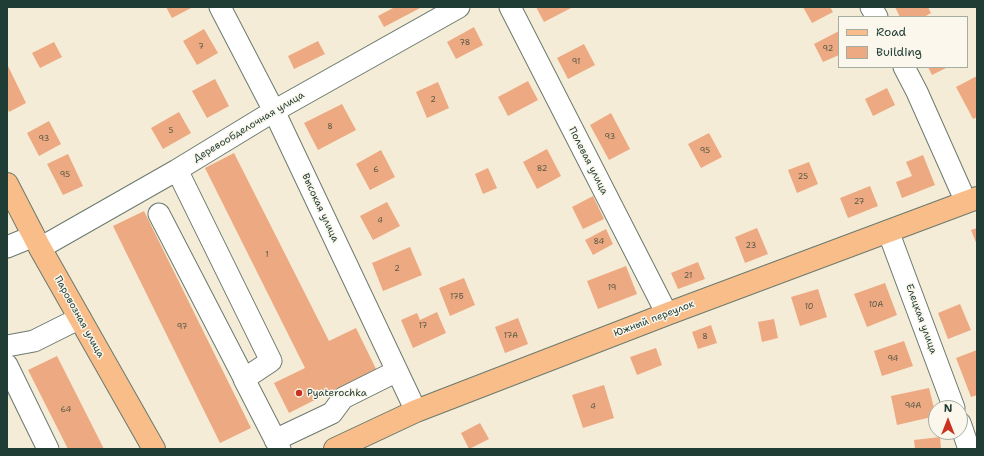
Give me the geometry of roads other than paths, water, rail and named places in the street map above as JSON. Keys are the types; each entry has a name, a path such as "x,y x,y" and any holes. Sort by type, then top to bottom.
{"main road":[{"name":"Паровозная улица","path":"7,184 37,242 154,449"},
{"name":"Южный переулок","path":"335,449 416,411 667,314 972,200"}],"street":[{"name":"Высокая улица","path":"220,7 274,111 416,411"},
{"name":"Деревообделочная улица","path":"7,247 37,242 177,170 274,111 459,7"},
{"name":"Полевая улица","path":"510,7 667,314"},
{"path":"871,7 876,16"},
{"path":"905,68 972,200"},
{"path":"177,170 271,361 244,379 245,380"},
{"path":"159,214 278,445 332,413 343,398 397,371"},
{"name":"Елецкая улица","path":"888,231 951,400"},
{"path":"7,346 34,341 80,318"},
{"path":"7,365 48,449"}],"place":[{"name":"Pyaterochka","path":"299,393"}]}
